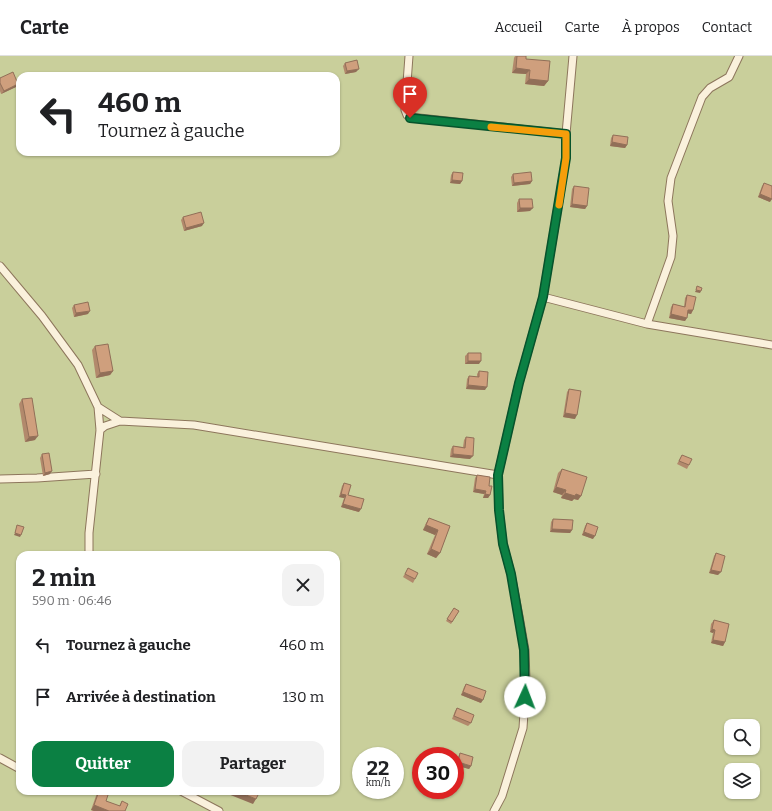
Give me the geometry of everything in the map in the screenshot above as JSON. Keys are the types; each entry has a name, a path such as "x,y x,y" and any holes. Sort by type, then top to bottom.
{"street":[{"path":"409,56 405,110 406,115 410,118 566,134"},
{"path":"494,811 502,796 523,728 526,681 524,650 519,616 511,574 503,544 499,510 498,475 519,383 543,297 566,158 566,134 573,56"},
{"path":"646,324 671,257 673,236 668,201 671,178 702,97 710,88 729,77 739,56"},
{"path":"0,266 42,316 78,365 98,407 100,430 89,533 89,551"},
{"path":"543,297 646,324 772,345"},
{"path":"98,407 120,421"},
{"path":"100,430 105,426 120,421 194,425 498,475"},
{"path":"0,479 96,474"},
{"path":"0,758 16,767"},
{"path":"188,795 218,811"}],"green space":[{"path":"0,56 772,56 772,811 0,811"}],"building":[{"path":"517,56 526,56 526,59 550,61 548,81 529,79 530,70 516,68"},
{"path":"357,60 359,69 347,71 345,63"},
{"path":"13,72 16,79 16,85 4,91 0,83 0,78"},
{"path":"613,135 628,137 627,145 612,142"},
{"path":"453,172 463,173 462,181 452,180"},
{"path":"531,172 532,181 514,183 513,174"},
{"path":"764,183 772,186 772,199 760,194"},
{"path":"574,186 589,188 587,206 572,204"},
{"path":"519,199 532,199 533,208 520,208"},
{"path":"201,212 204,223 186,228 183,217"},
{"path":"697,286 702,288 701,291 696,290"},
{"path":"687,295 696,297 693,310 688,310 687,318 671,314 673,304 685,307"},
{"path":"88,302 90,311 76,313 74,305"},
{"path":"108,344 113,371 100,373 95,346"},
{"path":"468,353 481,353 481,361 468,361"},
{"path":"479,371 488,372 487,387 468,385 469,376 479,377"},
{"path":"569,389 581,391 577,415 565,413"},
{"path":"32,398 38,436 29,437 22,399"},
{"path":"466,437 474,438 473,456 453,454 453,446 465,448"},
{"path":"49,453 52,471 45,473 42,454"},
{"path":"682,455 692,459 689,465 679,461"},
{"path":"562,469 587,477 581,496 565,493 566,490 556,487"},
{"path":"477,475 490,477 489,486 492,486 490,495 485,494 486,491 475,489"},
{"path":"344,483 351,485 348,495 364,499 361,509 343,504 346,495 341,494"},
{"path":"429,518 450,526 440,553 431,549 438,530 426,525"},
{"path":"553,519 573,520 572,530 552,529"},
{"path":"587,523 598,527 595,536 584,532"},
{"path":"17,525 24,527 21,535 15,533"},
{"path":"716,553 725,556 721,572 711,570"},
{"path":"408,568 418,573 415,579 405,574"},
{"path":"454,608 459,611 452,622 447,619"},
{"path":"714,620 729,624 725,642 713,640 715,630 712,629"},
{"path":"466,684 486,691 483,700 463,692"},
{"path":"457,708 474,715 471,723 454,716"},
{"path":"464,754 473,757 471,766 464,764"},
{"path":"98,795 108,795 106,801 120,806 122,801 128,804 125,811 109,811 94,805"},
{"path":"246,795 258,795 256,799"}],"slow traffic":[{"path":"491,127 566,134 566,158 559,205"}],"route":[{"path":"410,118 566,134 566,158 543,297 519,383 498,475 499,510 503,544 511,574 524,650 526,681 525,697"}]}
